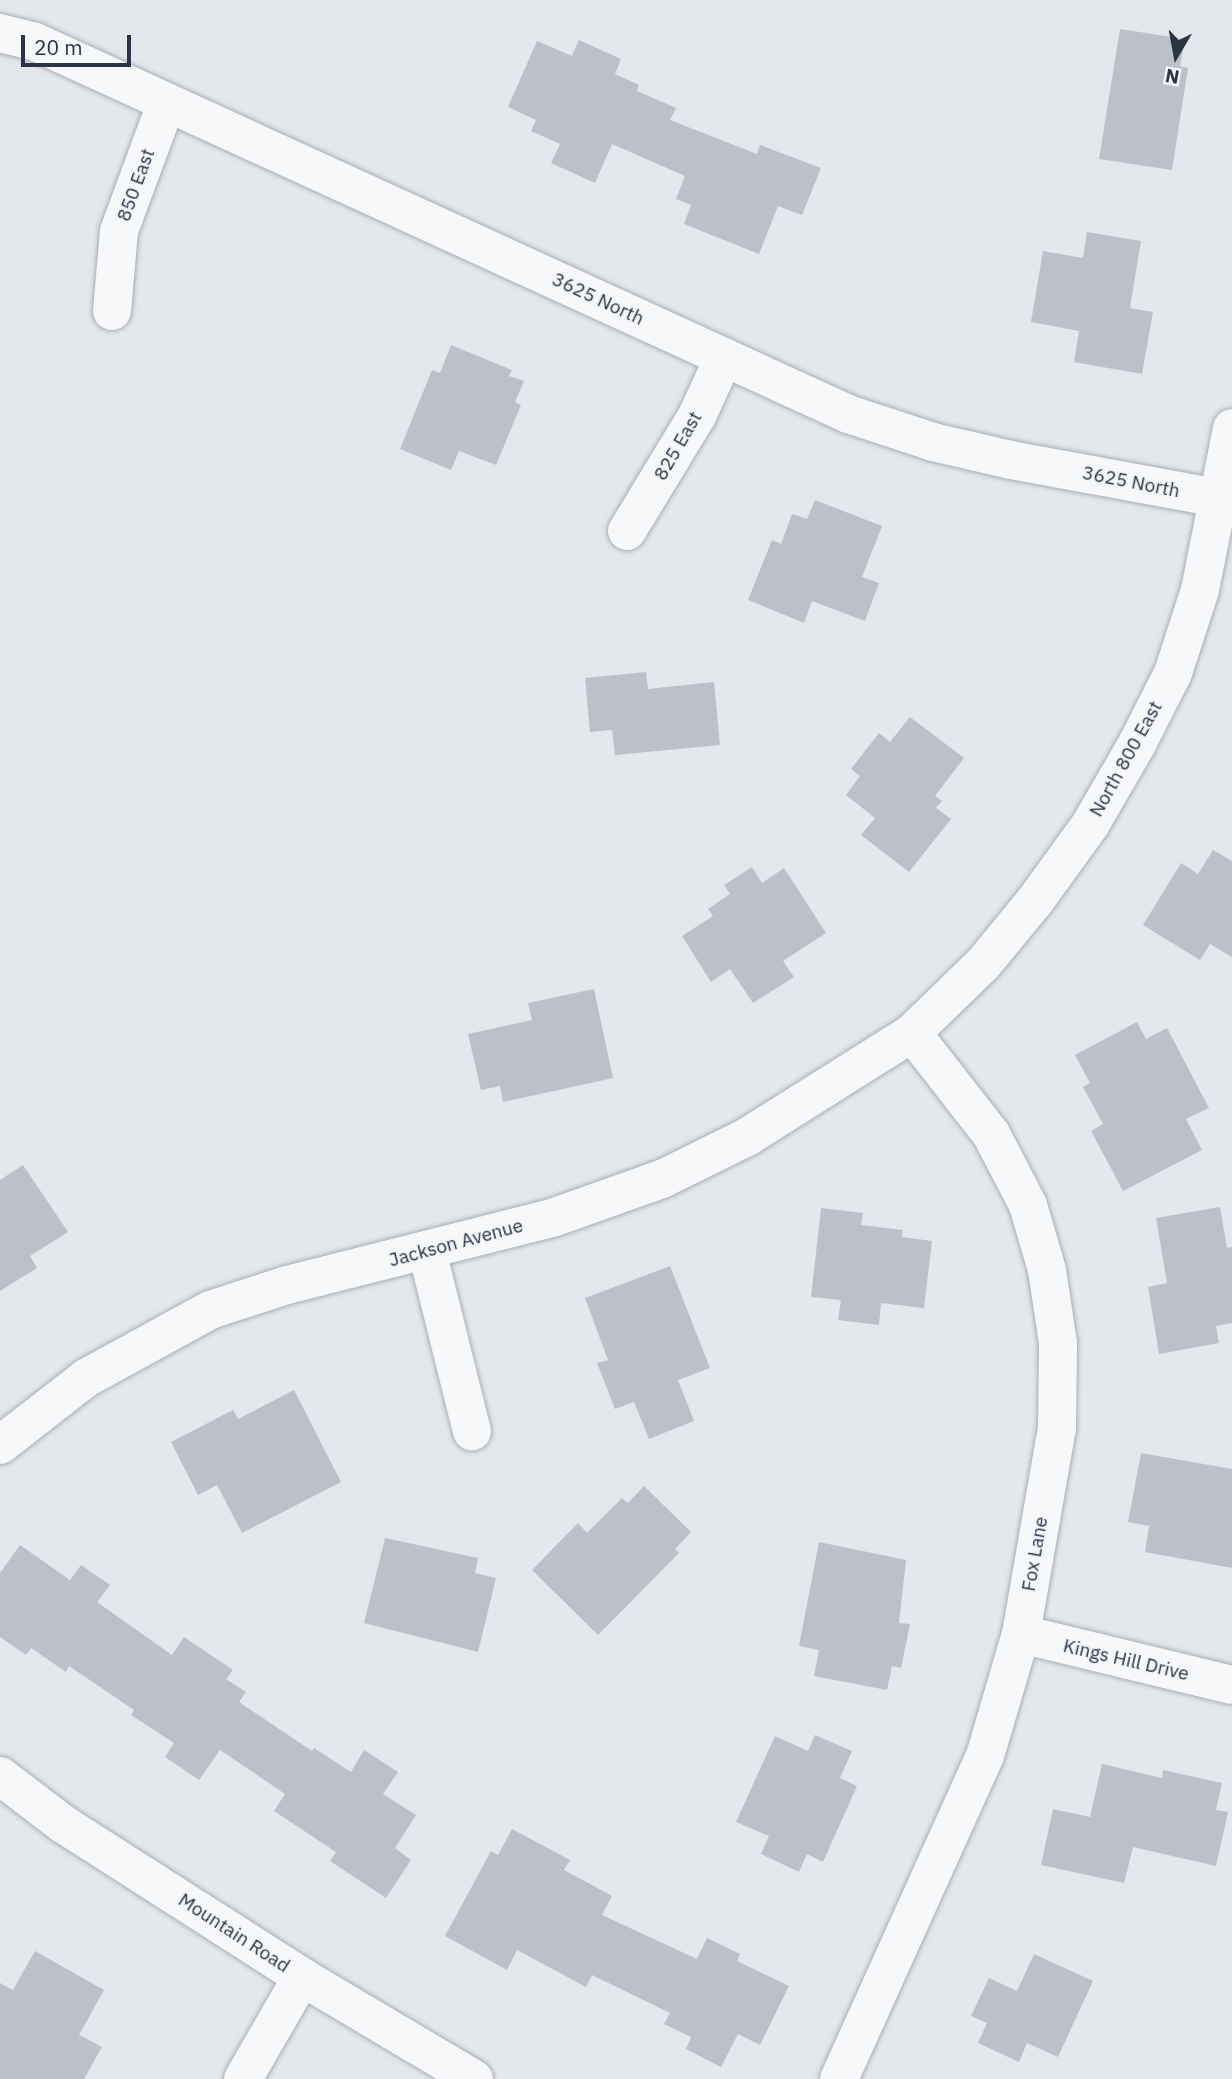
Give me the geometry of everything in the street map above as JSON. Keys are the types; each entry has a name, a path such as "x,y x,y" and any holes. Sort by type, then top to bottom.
{"street":[{"name":"3625 North","path":"0,33 33,41 848,414 933,442 1218,498"},
{"name":"850 East","path":"112,311 119,231 166,104"},
{"name":"825 East","path":"627,531 697,416 724,358"},
{"name":"North 800 East","path":"912,1033 984,963 1035,901 1090,825 1138,744 1173,673 1188,625 1232,428"},
{"name":"Jackson Avenue","path":"0,1446 86,1378 210,1310 287,1285 555,1217 662,1179 747,1137 912,1033"},
{"name":"Fox Lane","path":"839,2079 985,1756 1021,1634 1057,1428 1058,1343 1047,1270 1028,1205 991,1134 912,1033"},
{"path":"427,1251 472,1431"},
{"name":"Kings Hill Drive","path":"1021,1634 1232,1685"},
{"name":"Mountain Road","path":"0,1776 63,1824 302,1976 474,2079"},
{"path":"243,2079 302,1976"}],"building":[{"path":"1120,29 1185,39 1180,66 1188,68 1172,170 1099,159"},
{"path":"579,40 621,59 615,74 639,85 637,91 676,108 670,120 757,154 760,145 821,168 802,215 778,206 759,254 684,224 691,205 676,199 685,176 612,144 595,183 551,163 560,144 531,131 536,120 508,107 537,41 572,56"},
{"path":"1087,232 1141,241 1130,308 1153,312 1142,374 1074,362 1079,331 1031,322 1043,251 1083,258"},
{"path":"451,345 512,370 509,376 524,381 515,402 521,405 496,465 459,451 451,470 400,449 432,370 440,373"},
{"path":"815,500 882,526 862,577 879,583 865,621 812,601 804,623 748,600 772,540 781,544 792,514 807,519"},
{"path":"646,672 648,689 714,682 720,745 615,755 612,730 590,732 585,678"},
{"path":"910,717 964,758 935,796 942,801 936,808 951,819 909,872 861,835 875,818 846,795 860,776 851,769 879,733 890,742"},
{"path":"1213,850 1232,861 1232,957 1210,944 1200,960 1143,925 1181,863 1198,874"},
{"path":"752,867 762,883 784,868 826,933 783,961 794,977 753,1003 730,969 711,982 682,936 713,916 708,909 730,894 724,885"},
{"path":"594,989 613,1078 503,1102 500,1086 481,1090 468,1034 532,1020 528,1003"},
{"path":"1137,1022 1146,1039 1167,1028 1209,1108 1186,1119 1202,1150 1123,1191 1091,1131 1103,1124 1083,1087 1090,1083 1075,1055"},
{"path":"23,1165 68,1232 30,1256 37,1268 0,1291 0,1180"},
{"path":"1220,1207 1227,1248 1232,1247 1232,1323 1216,1326 1219,1343 1159,1354 1148,1287 1167,1283 1156,1218"},
{"path":"821,1208 863,1213 861,1225 903,1230 902,1237 932,1241 924,1308 881,1303 879,1325 838,1320 841,1300 811,1297"},
{"path":"670,1266 710,1368 678,1380 694,1421 649,1439 634,1402 615,1409 597,1363 608,1360 585,1298"},
{"path":"294,1390 341,1482 242,1533 217,1485 198,1495 171,1442 233,1410 238,1419"},
{"path":"1141,1453 1232,1469 1232,1568 1145,1552 1149,1526 1128,1522"},
{"path":"644,1486 691,1532 675,1549 679,1553 598,1635 532,1570 578,1523 587,1533 622,1498 628,1503"},
{"path":"385,1538 478,1558 475,1573 496,1578 478,1652 364,1623"},
{"path":"819,1542 906,1560 899,1623 910,1624 901,1668 892,1666 887,1690 814,1676 819,1650 799,1646"},
{"path":"20,1545 70,1580 81,1565 110,1585 97,1602 172,1655 184,1637 233,1670 226,1679 246,1692 239,1702 312,1751 314,1748 351,1772 364,1750 398,1772 383,1794 416,1815 395,1848 411,1860 386,1898 330,1861 336,1852 274,1811 285,1794 220,1750 199,1780 165,1757 174,1743 131,1715 134,1710 69,1666 66,1672 31,1648 26,1655 0,1637 0,1573"},
{"path":"815,1735 852,1751 840,1778 857,1786 823,1862 807,1854 799,1872 761,1854 769,1836 736,1822 775,1736 808,1751"},
{"path":"1102,1764 1162,1778 1163,1770 1222,1783 1216,1810 1228,1812 1216,1866 1133,1847 1124,1883 1041,1865 1053,1809 1090,1817"},
{"path":"512,1829 570,1860 564,1870 612,1896 602,1915 697,1959 707,1938 740,1954 737,1961 789,1986 760,2045 738,2034 721,2067 686,2049 691,2037 664,2024 670,2013 592,1975 586,1987 517,1950 507,1970 445,1936 491,1851 498,1855"},
{"path":"35,1951 104,1990 79,2035 102,2047 84,2079 0,2079 0,1983 13,1990"},
{"path":"1034,1954 1093,1981 1058,2057 1027,2043 1019,2062 978,2043 987,2023 971,2016 989,1978 1017,1991"}]}
